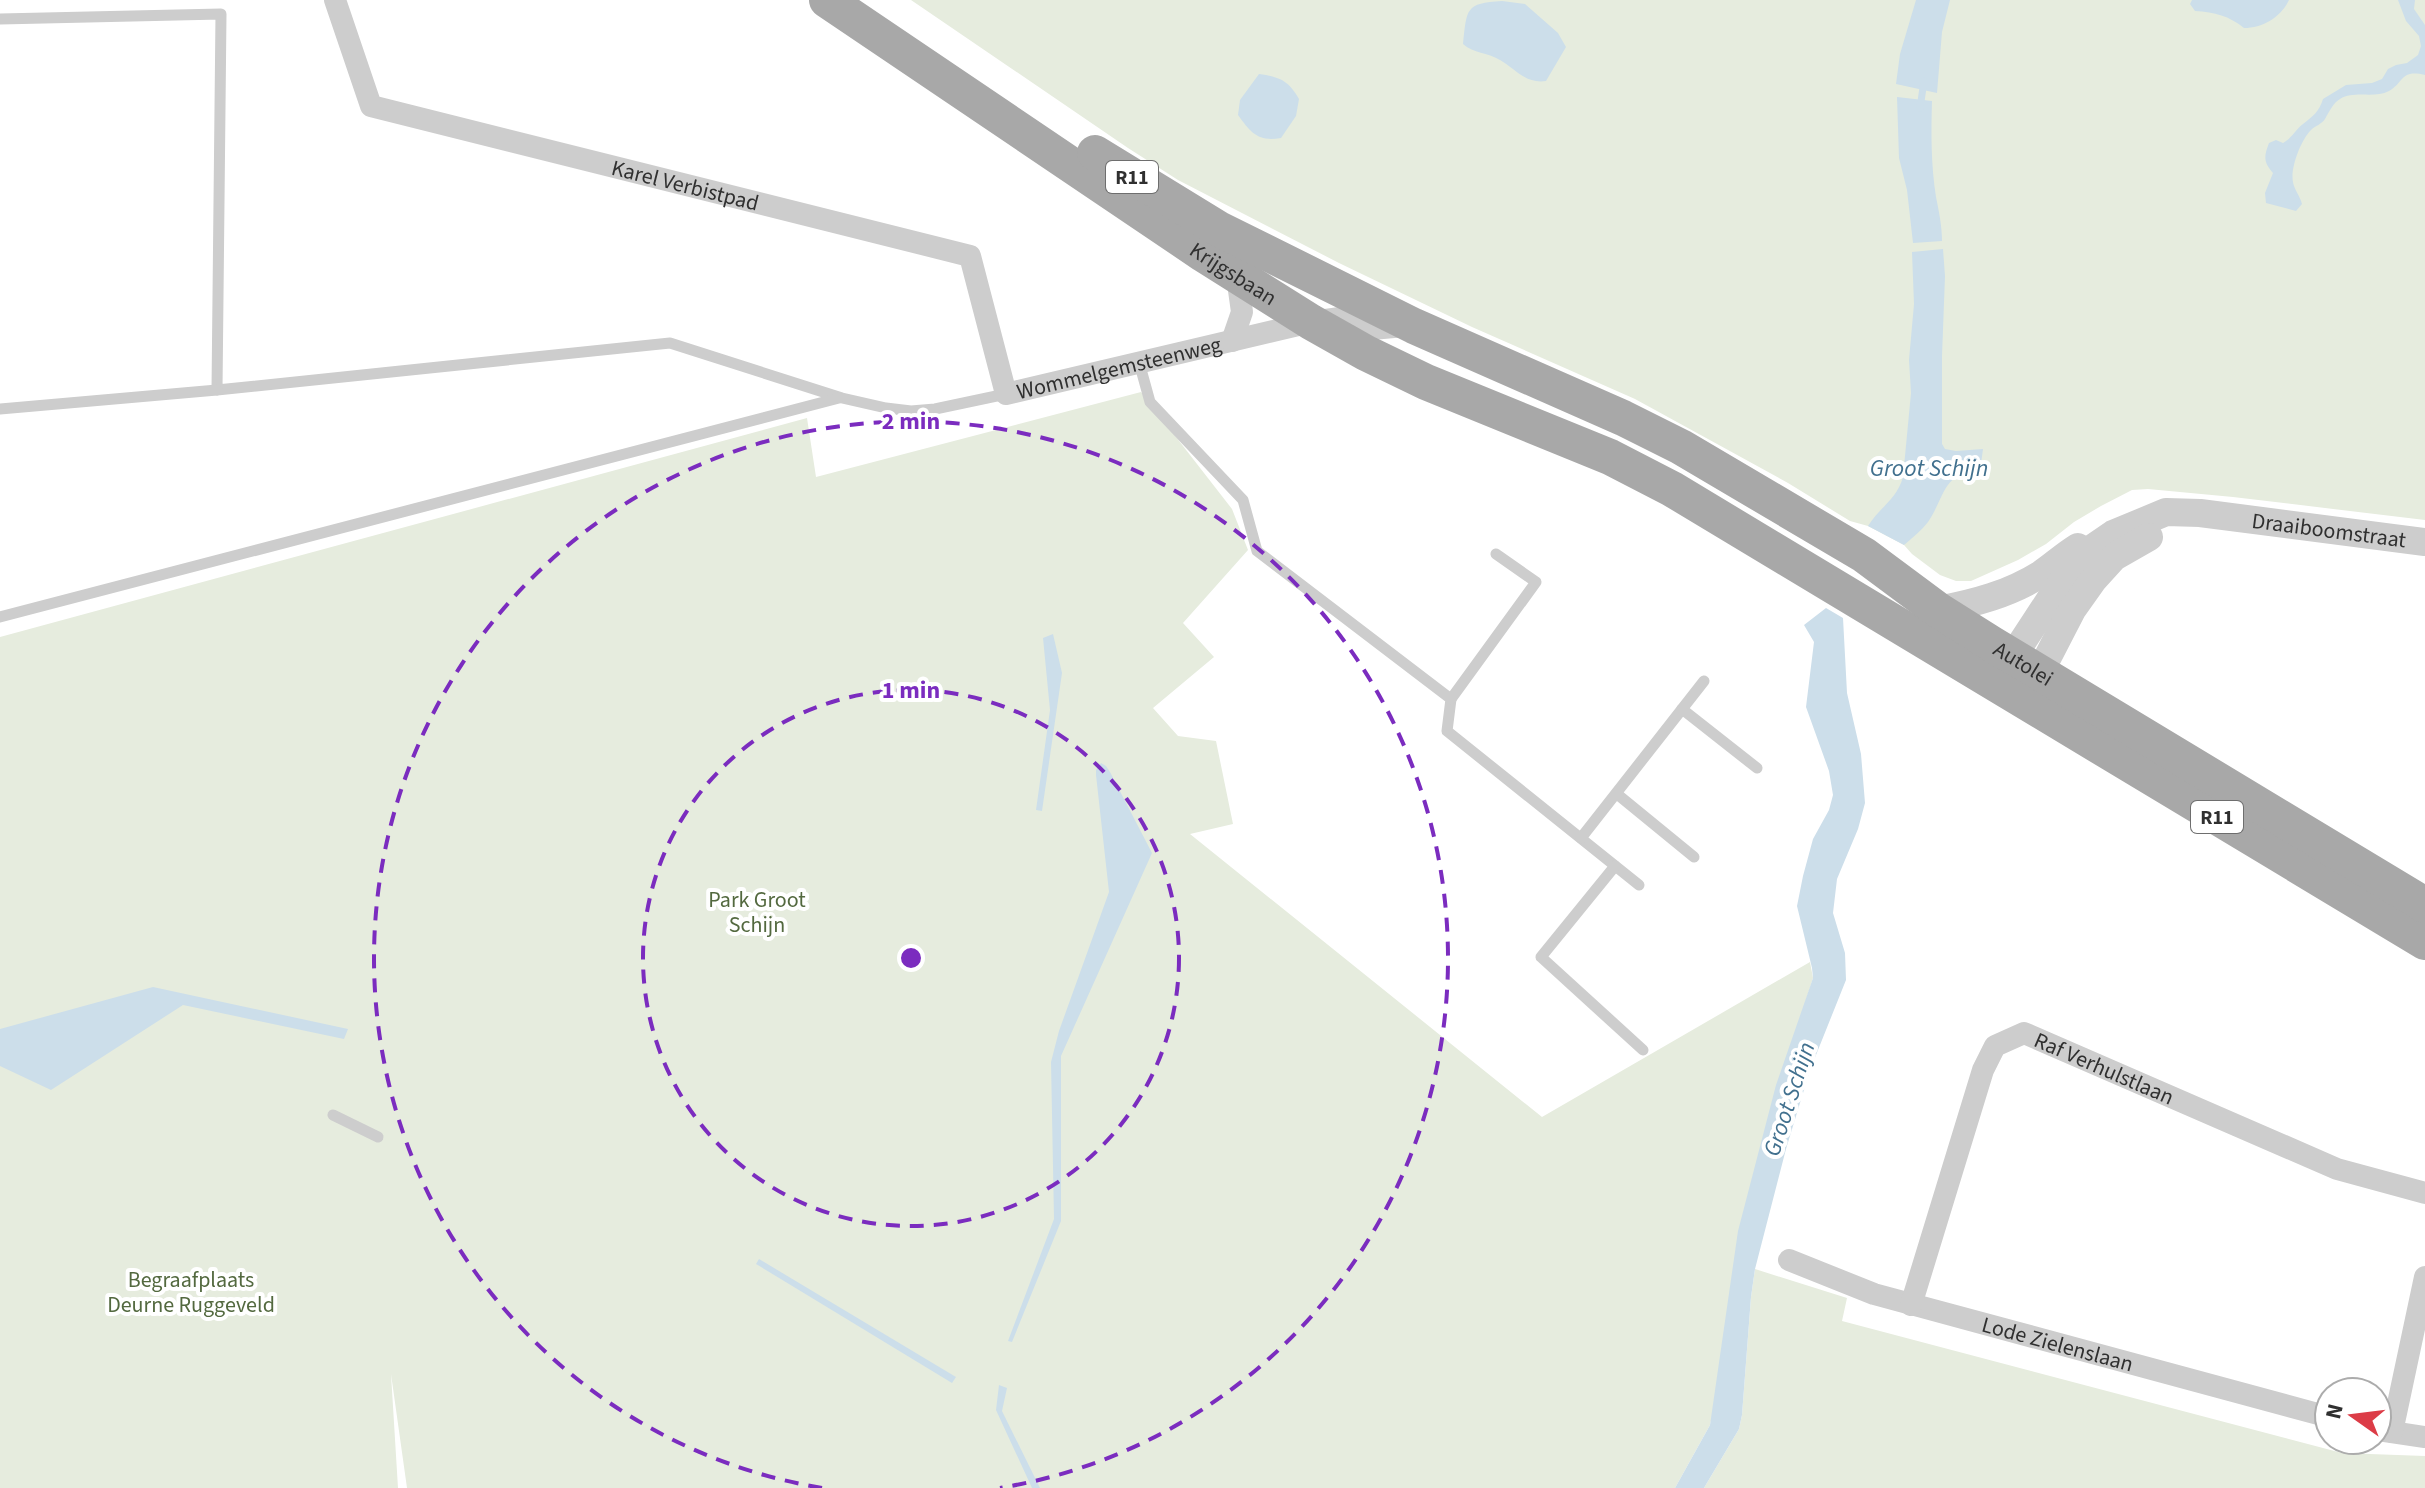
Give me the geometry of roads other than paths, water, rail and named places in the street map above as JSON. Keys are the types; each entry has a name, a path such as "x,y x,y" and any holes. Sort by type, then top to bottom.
{"main road":[{"name":"Krijgsbaan","path":"827,0 1237,276 1311,322 1426,382 1610,457 1672,489"},
{"name":"Krijgsbaan","path":"867,0 1164,197 1219,229 1414,326 1623,418"},
{"name":"Autolei","path":"1623,418 1681,447 1864,555 1938,610 2425,905"},
{"name":"Autolei","path":"1672,489 2425,942"}],"street":[{"name":"Karel Verbistpad","path":"335,0 371,106 970,256 1006,394"},
{"name":"Wommelgemsteenweg","path":"1232,341 1242,312 1237,276"},
{"name":"Wommelgemsteenweg","path":"1006,394 1311,322 1340,318 1372,329 1414,326"},
{"name":"Draaiboomstraat","path":"2027,664 2066,575 2094,547 2143,520 2166,512 2200,513 2425,542"},
{"name":"Draaiboomstraat","path":"2009,692 2027,664 2114,557 2155,533 2231,518"},
{"name":"Draaiboomstraat","path":"1938,610 1973,604 2010,590 2042,573 2080,545 2094,547"},
{"name":"Raf Verhulstlaan","path":"1911,1305 1983,1070 1995,1046 2024,1033 2337,1169 2425,1193"},
{"name":"Lode Zielenslaan","path":"1789,1260 1874,1294 1911,1305 2313,1413"},
{"path":"2393,1397 2425,1277"},
{"path":"2393,1432 2425,1437"}],"lane":[{"path":"0,19 221,14 217,390"},
{"path":"0,409 670,343 842,398 886,408 911,411 935,409 1006,394"},
{"path":"1139,362 1150,402 1243,500 1257,551 1451,699"},
{"path":"0,617 842,398"},
{"path":"1496,554 1536,582 1451,699 1447,731 1639,885"},
{"path":"1581,838 1704,681"},
{"path":"1682,709 1757,768"},
{"path":"1617,794 1694,857"},
{"path":"1615,866 1541,957 1643,1050"},
{"path":"333,1115 378,1137"}],"water":[{"path":"1916,0 1950,0 1942,32 1937,93 1896,84 1900,54"},
{"path":"2192,0 2289,0 2271,20 2244,28 2221,15 2195,11 2190,4"},
{"path":"2398,0 2415,0 2414,9 2425,25 2425,75 2407,75 2394,88 2383,93 2346,96 2338,101 2324,121 2307,135 2297,154 2293,182 2302,204 2296,211 2266,203 2265,193 2273,173 2265,159 2269,143 2286,141 2315,113 2323,99 2346,85 2382,79 2388,69 2407,63 2418,55 2421,46 2419,36 2406,21"},
{"path":"1502,1 1525,4 1558,33 1566,47 1546,81 1526,78 1500,60 1463,44 1470,10 1481,4"},
{"path":"1259,74 1283,80 1299,99 1296,116 1281,138 1266,139 1256,135 1238,115 1240,100"},
{"path":"1897,97 1932,101 1933,173 1942,241 1913,243 1907,190 1899,158"},
{"name":"Groot Schijn","path":"1943,249 1942,444 1945,449 1956,451 1983,449 1980,471 1959,475 1952,481 1928,522 1904,545 1868,526 1897,491 1903,477 1911,393 1912,252"},
{"name":"Groot Schijn","path":"1826,608 1843,618 1847,693 1861,754 1865,803 1858,829 1837,879 1833,913 1845,953 1846,980 1810,1070 1755,1269 1739,1429 1704,1488 1675,1488 1710,1425 1738,1231 1776,1085 1813,978 1797,906 1813,839 1829,810 1833,795 1829,771 1806,707 1814,642 1804,625"},
{"path":"1053,634 1062,673 1042,811 1036,810 1050,710 1043,638"},
{"path":"1101,763 1110,772 1152,853 1061,1056 1061,1221 1012,1342 1008,1341 1054,1219 1051,1062 1059,1031 1109,892 1096,775"},
{"path":"153,987 348,1029 344,1039 183,1005 51,1090 0,1066 0,1029"},
{"path":"759,1259 956,1377 952,1383 756,1264"},
{"path":"999,1385 1007,1388 1002,1411 1040,1488 1032,1488 996,1410"}],"waterway":[{"name":"Groot Schijn","path":"1920,108 1924,81"}],"park label":[{"name":"Park Groot Schijn","path":"757,912"},
{"name":"Begraafplaats Deurne Ruggeveld","path":"191,1292"}]}
